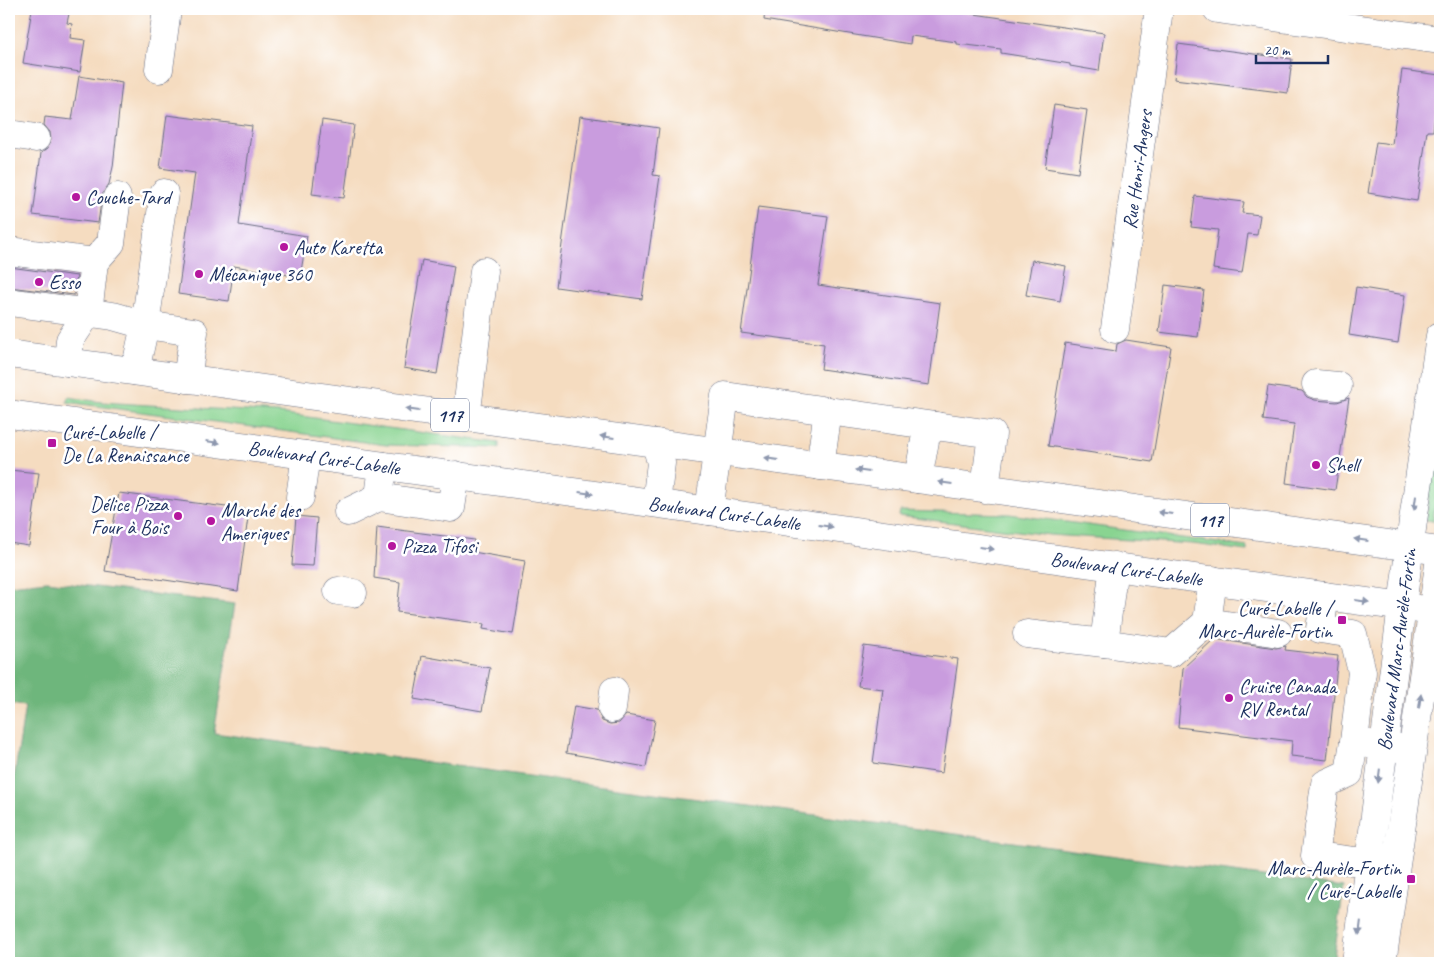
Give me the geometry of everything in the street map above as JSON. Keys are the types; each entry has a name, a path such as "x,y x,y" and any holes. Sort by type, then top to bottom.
{"main road":[{"path":"159,69 167,9"},
{"name":"Rue Henri-Angers","path":"1115,329 1159,9"},
{"path":"1217,9 1440,40"},
{"path":"9,134 36,138"},
{"path":"135,371 145,324 164,193"},
{"path":"68,362 70,340 88,313 94,262 111,243 117,197"},
{"path":"9,251 94,262"},
{"path":"466,418 484,271"},
{"path":"9,302 113,316 145,324 194,332 187,379"},
{"name":"Boulevard Marc-Aurèle-Fortin","path":"1356,963 1382,746 1440,336"},
{"name":"117","path":"9,354 1440,551"},
{"path":"709,511 725,396 992,434 985,489"},
{"path":"820,466 828,411"},
{"name":"Boulevard Curé-Labelle","path":"9,414 1437,611"},
{"path":"918,479 926,435 936,426"},
{"path":"656,443 661,463 656,503"},
{"path":"300,497 306,455"},
{"path":"379,497 383,466"},
{"path":"348,512 379,497 452,508 456,475"},
{"name":"Boulevard Marc-Aurèle-Fortin","path":"1382,963 1413,750 1437,611 1440,558"},
{"path":"1104,644 1114,566"},
{"path":"1027,634 1171,653 1207,622 1213,580"},
{"path":"1325,596 1320,629 1353,634 1362,672 1349,773 1325,784 1316,856 1353,861 1398,859"},
{"path":"1207,622 1278,633"},
{"path":"1354,742 1413,750"}],"green space":[{"path":"68,397 101,402 278,413 499,443 499,448 386,445 67,402"},
{"path":"1440,413 1440,472 1433,521 1426,520"},
{"path":"900,511 1009,514 1247,547 1247,551 1193,544 1050,535 899,516"},
{"path":"47,581 235,604 214,733 1344,887 1333,963 9,963 9,812 25,706 9,704 9,585"}],"building":[{"path":"32,9 70,9 67,23 72,24 70,38 85,40 80,72 23,63"},
{"path":"765,9 940,9 1104,33 1099,71 1070,66 1070,64 1001,53 1001,49 957,44 957,42 911,36 910,44 764,20"},
{"path":"1178,44 1292,59 1288,93 1174,79"},
{"path":"1402,70 1440,75 1433,131 1427,131 1417,201 1368,193 1376,142 1392,144"},
{"path":"79,76 122,83 113,167 109,184 102,195 98,223 33,215 41,153 48,148 51,140 50,132 44,125 45,117 72,120"},
{"path":"1054,105 1087,110 1078,173 1045,168"},
{"path":"167,115 252,126 239,225 307,236 300,277 234,266 229,301 178,294 195,173 160,168"},
{"path":"580,116 659,128 653,175 660,176 642,299 556,287"},
{"path":"322,120 354,125 344,198 312,194"},
{"path":"1195,196 1244,202 1242,213 1260,215 1257,235 1248,234 1242,273 1213,269 1218,230 1191,227"},
{"path":"758,207 828,216 818,285 940,303 929,385 821,369 824,344 741,333"},
{"path":"422,260 454,266 437,374 404,368"},
{"path":"1032,260 1066,266 1060,301 1026,295"},
{"path":"9,267 77,276 74,295 9,287"},
{"path":"1165,285 1204,290 1198,337 1159,332"},
{"path":"1356,287 1405,295 1398,343 1349,335"},
{"path":"1126,340 1171,347 1152,462 1048,446 1065,343 1116,351 1117,344"},
{"path":"1268,386 1302,391 1307,397 1315,400 1337,402 1349,398 1335,490 1286,483 1294,424 1263,420"},
{"path":"9,470 39,473 29,546 9,543"},
{"path":"119,493 249,510 238,591 105,571"},
{"path":"296,516 317,518 313,566 292,565"},
{"path":"377,527 474,540 473,552 525,561 513,634 483,629 484,624 397,612 400,582 374,578"},
{"name":"Cruise Canada RV Rental","path":"1214,639 1276,648 1286,646 1285,650 1338,656 1327,760 1291,756 1292,741 1178,727 1183,668"},
{"path":"864,646 958,659 942,773 873,763 883,689 858,686"},
{"path":"422,656 490,668 482,711 414,699"},
{"path":"574,706 597,710 602,721 610,724 619,723 626,715 655,720 646,767 566,753"}],"place":[{"name":"Couche-Tard","path":"76,197"},
{"name":"Auto Karetta","path":"284,247"},
{"name":"Mécanique 360","path":"199,274"},
{"name":"Esso","path":"39,282"},
{"name":"Curé-Labelle / De La Renaissance","path":"52,443"},
{"name":"Shell","path":"1316,465"},
{"name":"Délice Pizza Four à Bois","path":"178,516"},
{"name":"Marché des Ameriques","path":"211,521"},
{"name":"Pizza Tifosi","path":"392,546"},
{"name":"Curé-Labelle / Marc-Aurèle-Fortin","path":"1342,620"},
{"name":"Cruise Canada RV Rental","path":"1229,698"},
{"name":"Marc-Aurèle-Fortin / Curé-Labelle","path":"1411,879"}]}
